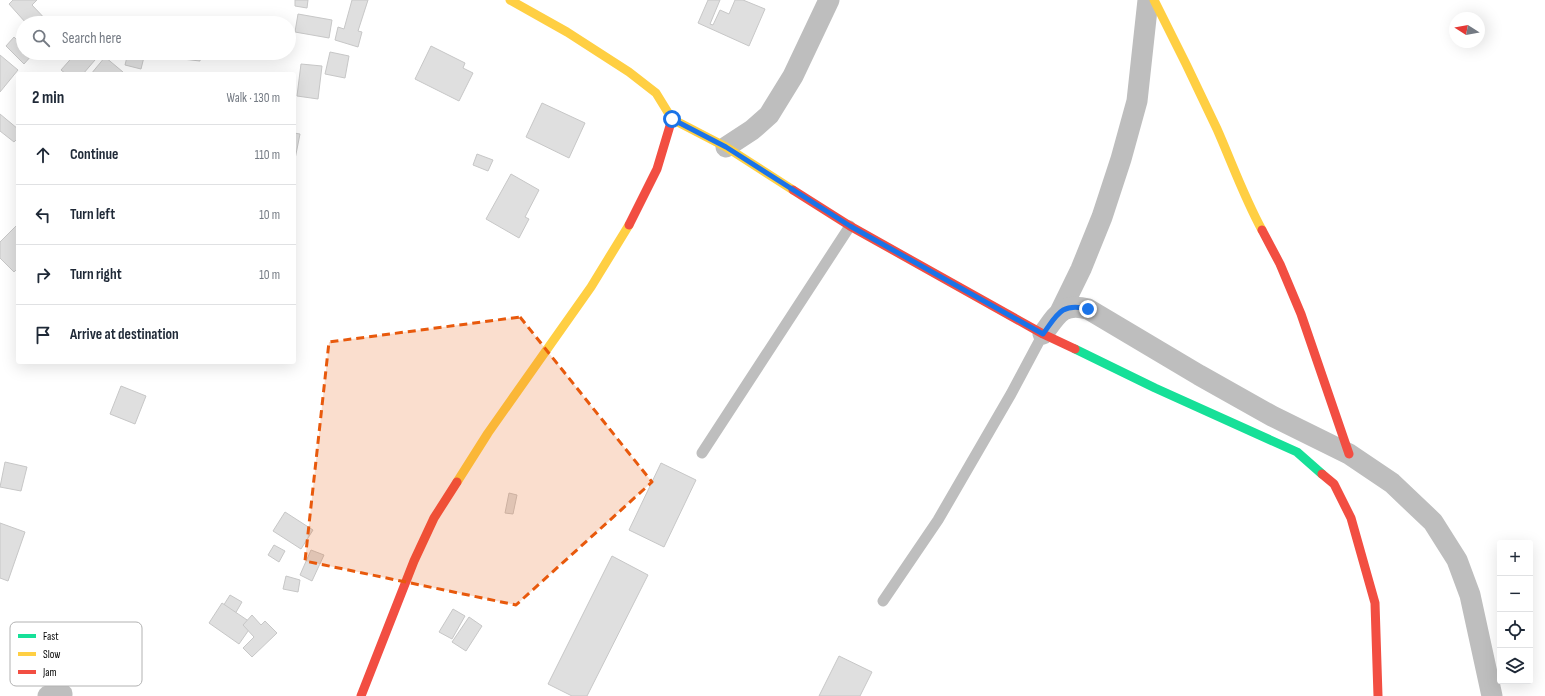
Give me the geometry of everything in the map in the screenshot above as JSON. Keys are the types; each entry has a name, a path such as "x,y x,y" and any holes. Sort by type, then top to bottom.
{"street":[{"path":"510,0 567,32 629,72 656,93 672,119 726,147 850,226 1043,334 1155,388 1296,452 1334,484 1351,518 1375,603 1378,696"},
{"path":"726,147 752,130 769,115 793,76 829,0"},
{"path":"1043,334 1062,310 1081,269 1099,225 1121,159 1137,101 1148,0"},
{"path":"1154,0 1198,88 1248,205 1280,264 1301,314 1349,454"},
{"path":"361,696 414,562 434,518 484,440 591,287 634,218 657,169 672,119"},
{"path":"1062,310 1077,306 1088,309 1205,379 1272,416 1349,454 1392,483 1433,522 1456,560 1470,595 1492,696"}],"lane":[{"path":"702,453 850,226"},
{"path":"884,601 938,520 1011,394 1043,334"}],"highlighted area":[{"path":"520,317 652,482 516,605 305,561 329,342"}],"building":[{"path":"13,0 37,0 32,5 42,16 20,16 9,4"},
{"path":"295,0 308,0 307,8 295,6"},
{"path":"352,0 368,0 358,31 362,32 358,47 335,40 338,27 344,29"},
{"path":"708,0 720,0 710,24 713,25 720,10 729,14 735,0 743,0 765,9 749,46 698,23"},
{"path":"298,14 332,20 329,38 296,32"},
{"path":"14,37 16,39 16,56 6,46"},
{"path":"431,46 465,63 463,68 473,73 459,101 415,79"},
{"path":"330,52 349,56 345,78 325,74"},
{"path":"0,55 18,70 0,92"},
{"path":"20,60 28,60 24,64"},
{"path":"70,60 95,60 85,72 64,72 61,70"},
{"path":"103,60 109,60 123,72 93,72"},
{"path":"126,60 143,60 141,69 125,65"},
{"path":"301,64 322,66 318,99 297,96"},
{"path":"542,103 585,123 569,158 526,137"},
{"path":"0,114 16,127 16,140 14,142 0,131"},
{"path":"296,133 300,134 296,154"},
{"path":"477,154 493,160 488,171 473,165"},
{"path":"511,174 539,190 525,217 529,219 519,238 486,219"},
{"path":"16,226 16,270 14,272 0,258 0,242"},
{"path":"121,386 146,396 135,424 110,414"},
{"path":"5,462 27,467 21,491 0,487"},
{"path":"661,463 696,480 664,547 629,530"},
{"path":"509,493 517,495 513,514 505,513"},
{"path":"285,512 313,530 301,549 273,531"},
{"path":"0,523 25,532 8,581 0,578"},
{"path":"274,545 285,551 279,562 268,555"},
{"path":"311,550 324,555 312,581 300,575"},
{"path":"612,556 648,575 587,696 572,696 548,684"},
{"path":"286,576 300,580 298,592 283,589"},
{"path":"230,595 242,602 232,619 220,611"},
{"path":"222,603 253,624 239,644 209,623"},
{"path":"453,609 465,616 452,639 439,632"},
{"path":"252,615 261,625 265,621 277,633 252,657 243,648 254,637 243,625"},
{"path":"469,617 482,626 466,651 452,642"},
{"path":"839,656 872,672 860,696 819,696"}],"traffic: fast":[{"path":"1075,349 1155,388 1297,452 1322,474"}],"traffic: slow":[{"path":"510,0 567,32 629,72 656,93 672,119 726,147 793,190"},
{"path":"1154,0 1223,142 1244,193 1262,230"},
{"path":"457,482 488,433 591,287 629,225"}],"traffic: jam":[{"path":"629,225 657,169 672,119"},
{"path":"793,190 850,226 1043,334 1075,349"},
{"path":"1262,230 1280,264 1301,314 1349,454"},
{"path":"1322,474 1334,484 1351,518 1375,603 1378,696"},
{"path":"361,696 414,561 434,518 457,482"}],"route":[{"path":"672,119 726,147 850,226 1043,334 1062,310 1077,306 1088,309"}]}
